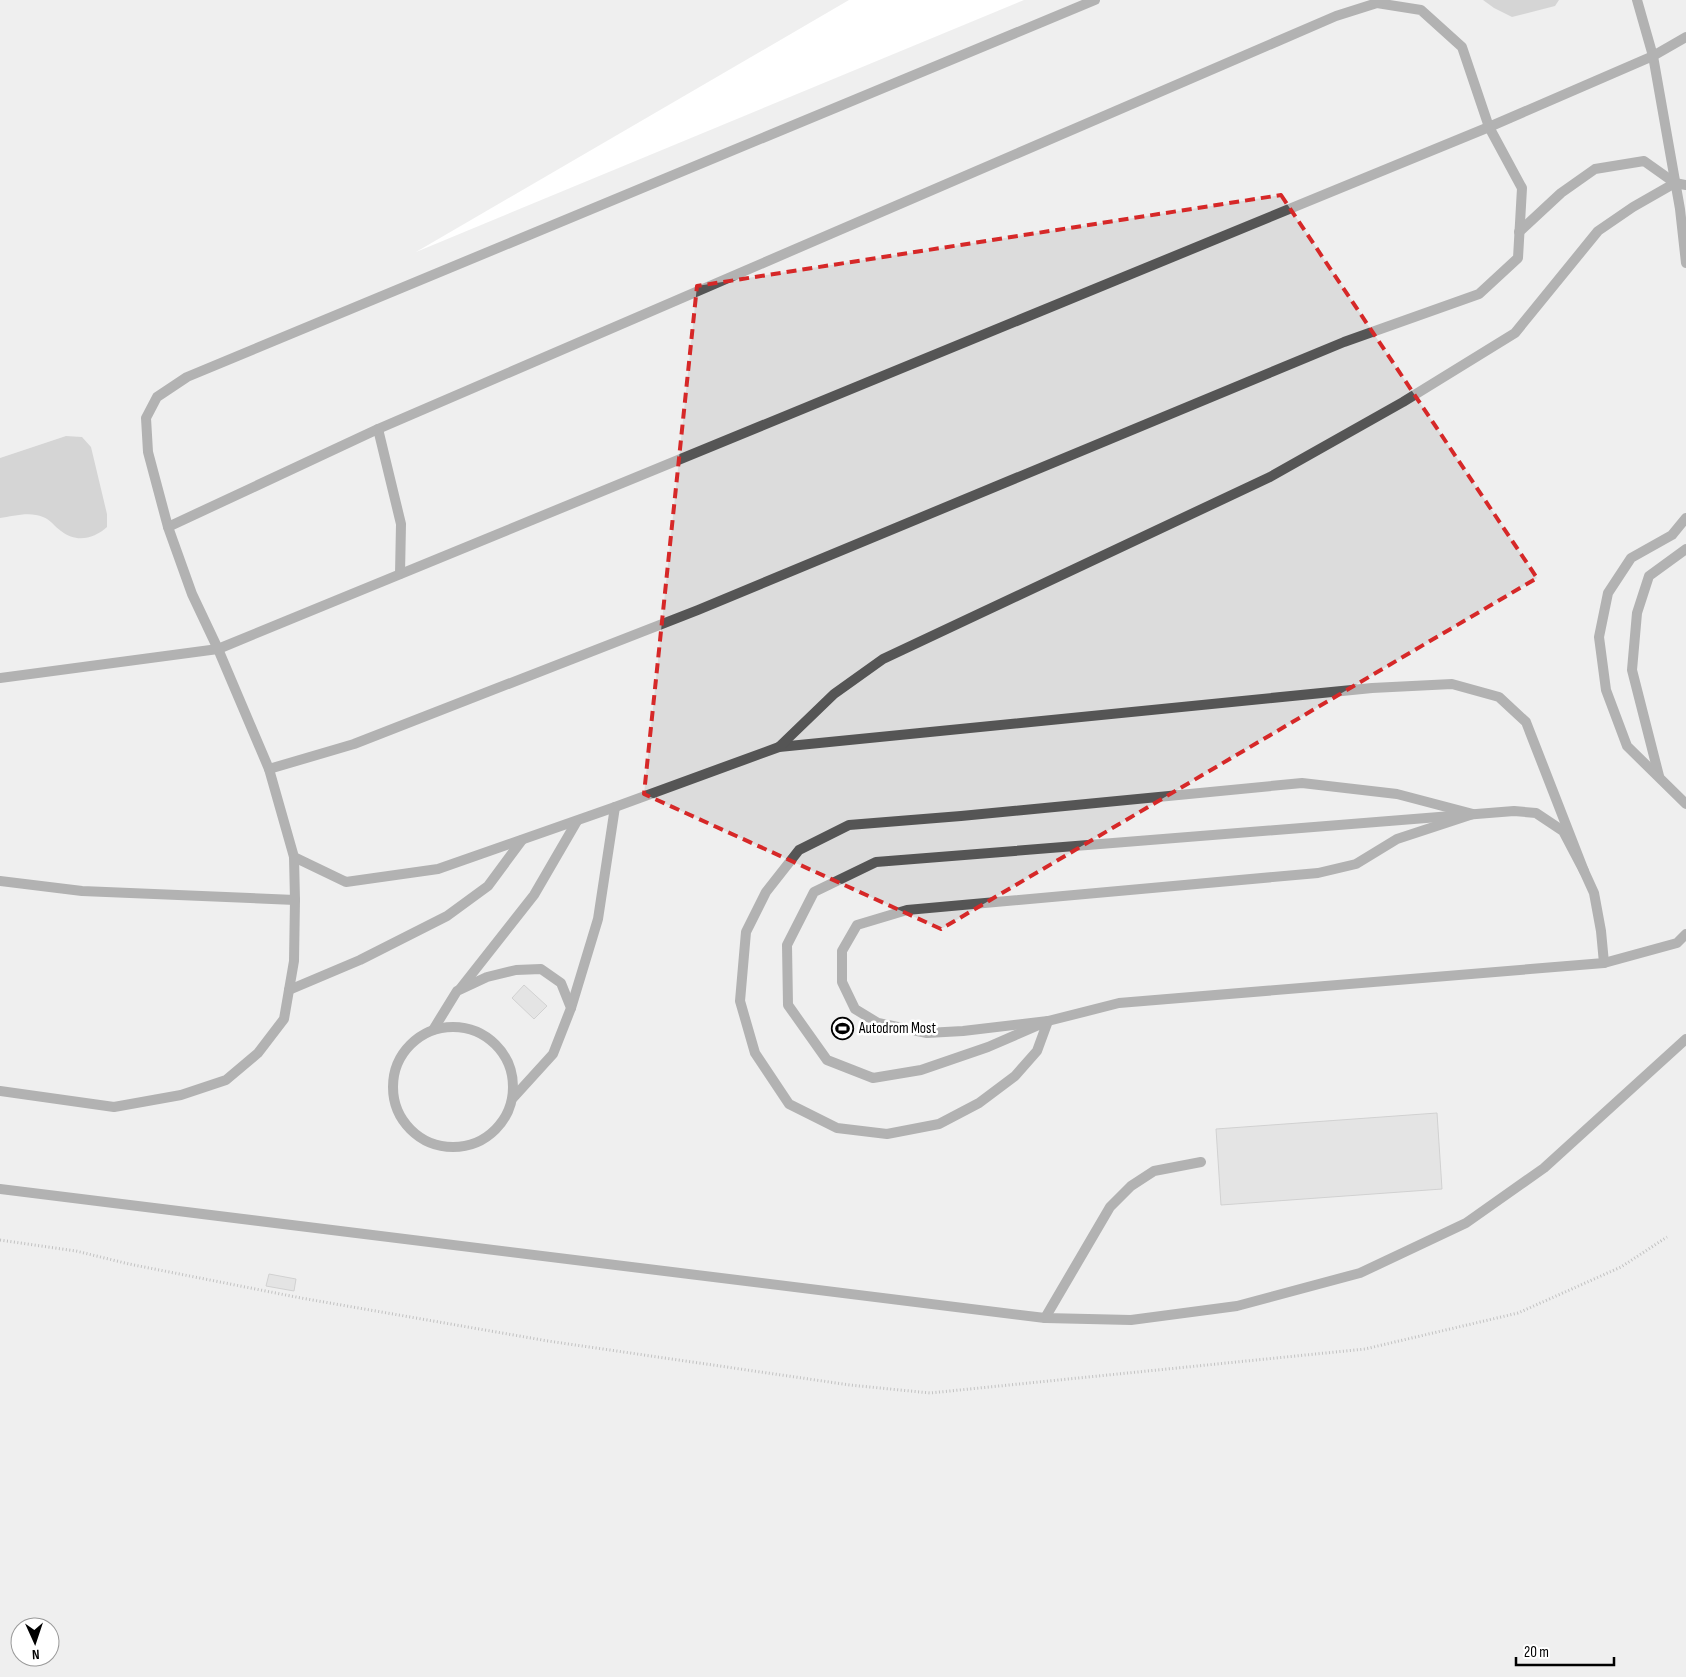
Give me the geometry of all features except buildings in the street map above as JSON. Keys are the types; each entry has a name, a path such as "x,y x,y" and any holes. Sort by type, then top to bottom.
{"lane":[{"path":"0,1091 114,1107 181,1095 226,1080 258,1053 284,1019 294,961 296,900 294,857 269,769 218,649 192,594 168,528 148,452 146,418 157,397 187,377 1095,0"},
{"path":"1637,0 1653,56 1675,182 1686,263"},
{"path":"168,528 378,429 1327,20 1376,3 1421,10 1462,47 1489,128 1522,188 1518,258 1479,294 1344,342 698,610 354,744 269,769"},
{"path":"0,678 218,649 1489,128 1653,56 1686,37"},
{"path":"1520,232 1561,193 1595,170 1644,162 1675,182 1686,185"},
{"path":"1675,182 1686,205"},
{"path":"778,747 834,694 883,659 1270,477 1403,402 1516,333 1598,232 1633,207 1675,182"},
{"path":"378,429 401,524 400,574"},
{"path":"1686,518 1672,535 1631,558 1608,593 1599,637 1606,690 1627,746 1686,804"},
{"path":"1660,777 1632,670 1637,613 1649,576 1686,549"},
{"path":"294,857 346,882 438,869 577,821 778,747 1372,688 1452,684 1499,697 1526,722 1594,893 1604,962"},
{"path":"1048,1021 1037,1051 1015,1076 979,1103 939,1124 887,1134 838,1128 789,1104 755,1053 740,1001 746,932 766,892 800,850 849,825 1302,783 1397,794 1473,814"},
{"path":"513,1098 513,1080 509,1063 500,1048 487,1037 471,1029 433,1030 414,1040 401,1056 394,1076 393,1096 400,1116 414,1132 432,1144 452,1147 473,1144 491,1133 505,1118 513,1098 553,1054 571,1008 598,919 615,807"},
{"path":"1048,1021 988,1047 921,1070 873,1078 827,1060 788,1005 786,945 814,892 876,862 1514,810 1536,813 1563,831 1584,871"},
{"path":"1473,814 1396,839 1356,864 1318,873 907,910 857,925 842,951 842,982 855,1009 878,1023 927,1033 963,1031 1048,1021 1119,1003 1604,962 1677,942 1686,934"},
{"path":"433,1030 457,991 534,895 577,821"},
{"path":"289,990 360,960 447,916 488,886 522,840"},
{"path":"0,881 82,891 296,900"},
{"path":"457,991 487,977 516,970 541,968 561,983 571,1008"},
{"path":"0,1189 1045,1318 1131,1320 1237,1306 1360,1273 1466,1223 1544,1168 1686,1039"},
{"path":"1045,1318 1110,1207 1131,1186 1154,1171 1202,1162"}],"path":[{"path":"0,1240 76,1251 129,1264 301,1298 548,1341 850,1385 930,1392 1149,1372 1365,1349 1518,1312 1621,1267 1667,1237"}],"highlighted area":[{"path":"1281,195 1537,578 941,929 644,794 697,286"}],"shaded area":[{"name":"Autodrom Most","path":"0,0 849,0 416,252 1024,0 1686,0 1686,1677 0,1677"},
{"path":"1483,0 1559,0 1555,6 1512,17"},
{"path":"66,436 82,437 91,447 107,514 107,527 91,537 79,538 67,535 48,520 38,515 22,514 0,518 0,458"}],"place":[{"name":"Autodrom Most","path":"843,1028"}]}
